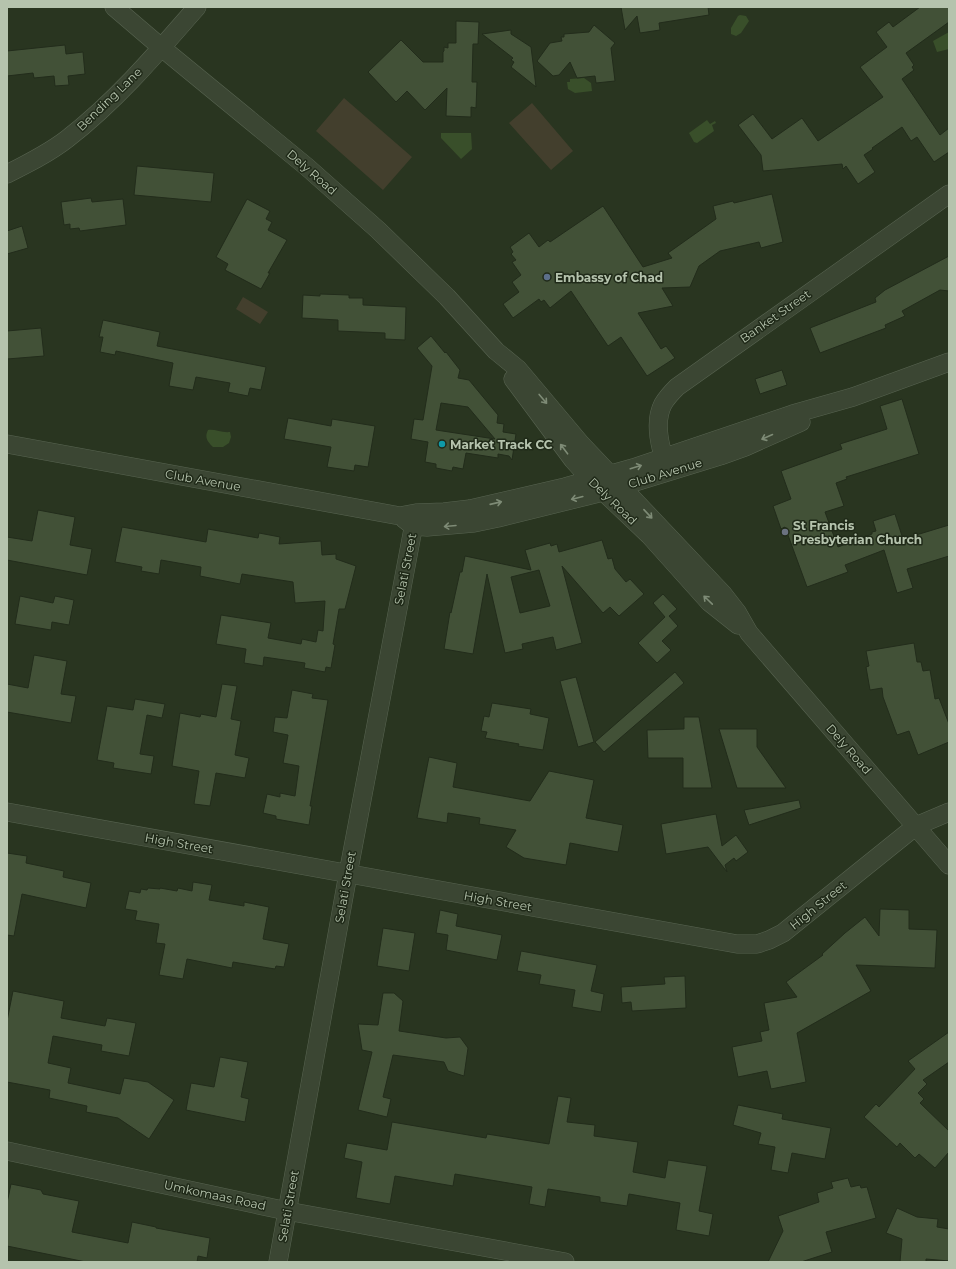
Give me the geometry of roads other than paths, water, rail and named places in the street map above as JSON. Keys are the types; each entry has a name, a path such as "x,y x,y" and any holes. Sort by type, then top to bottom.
{"street":[{"name":"Dely Road","path":"114,7 307,167 378,230 447,297 496,351 518,369 581,444 723,594 737,612 749,633 949,865"},
{"name":"Bending Lane","path":"7,174 66,140 108,104 162,48 197,7"},
{"name":"Banket Street","path":"665,465 659,432 659,416 662,406 677,387 949,194"},
{"name":"Dely Road","path":"496,351 514,381 573,460 590,479 649,535 709,602 749,633"},
{"name":"Club Avenue","path":"410,518 444,512 470,510 565,487 590,479 615,480 665,465 745,447 830,409 853,397 949,362"},
{"name":"Club Avenue","path":"7,444 410,518 427,527 474,523 603,492 615,480"},
{"name":"Selati Street","path":"278,1262 410,518"},
{"name":"High Street","path":"7,812 737,944 757,944 783,933 916,826 949,812"},
{"name":"Umkomaas Road","path":"7,1151 287,1210 565,1262"}],"place":[{"name":"Embassy of Chad","path":"547,277"},
{"name":"Market Track CC","path":"442,444"},
{"name":"St Francis Presbyterian Church","path":"785,532"}]}
